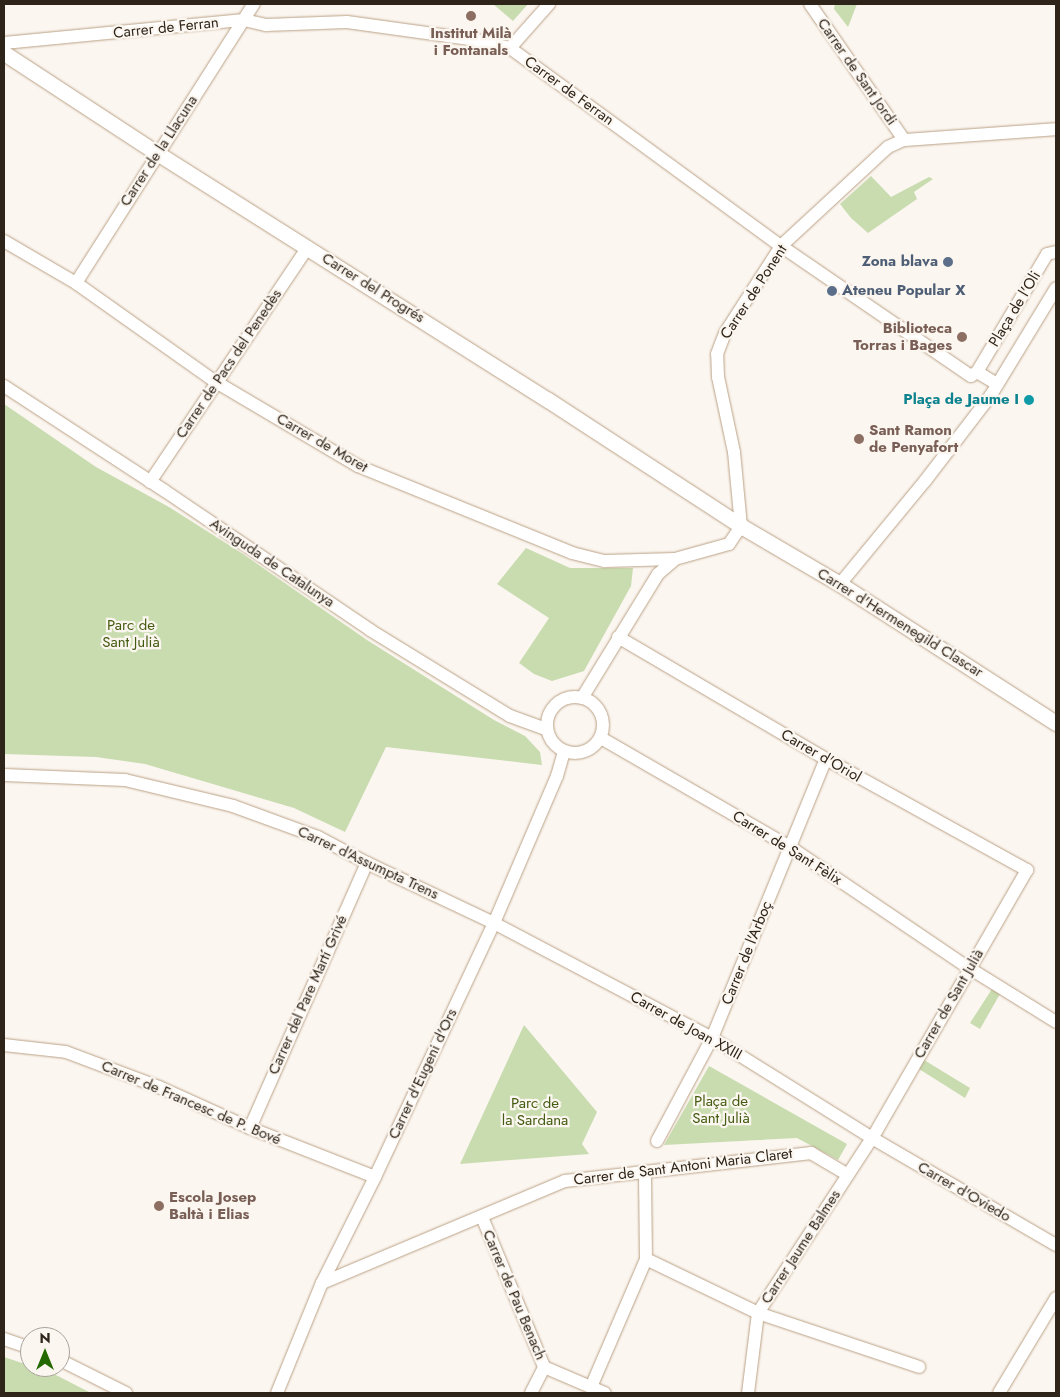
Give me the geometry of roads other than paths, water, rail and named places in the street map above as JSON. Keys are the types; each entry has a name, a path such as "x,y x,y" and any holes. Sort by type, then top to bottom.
{"street":[{"name":"Carrer de la Llacuna","path":"76,283 157,153 254,4"},
{"path":"510,48 550,4"},
{"name":"Carrer de Sant Jordi","path":"810,4 904,140"},
{"name":"Carrer de Ferran","path":"4,43 244,20 266,25 347,22 477,40 510,48 781,246 970,376 977,372 996,384"},
{"name":"Carrer del Progrés","path":"4,54 548,400 741,526"},
{"path":"904,140 1056,129"},
{"name":"Carrer de Ponent","path":"741,526 734,452 718,377 717,354 725,333 781,246 888,147 904,140"},
{"name":"Carrer de Moret","path":"4,241 76,283 216,382 358,466 572,553 605,561 675,560"},
{"name":"Carrer de Pacs del Penedès","path":"150,482 308,247"},
{"name":"Plaça de l'Oli","path":"977,372 1047,254 1056,252"},
{"name":"Plaça de l'Oli","path":"840,584 925,481 996,384 1056,288"},
{"name":"Avinguda de Catalunya","path":"4,386 370,630 510,716 546,729"},
{"path":"582,698 658,574 675,560 728,544 741,526"},
{"name":"Carrer d'Hermenegild Clascar","path":"741,526 840,584 1056,723"},
{"name":"Carrer d'Oriol","path":"618,637 826,760 1027,870"},
{"path":"565,698 582,698 598,709 603,728 600,738 589,750 572,754 564,752 555,747 549,739 546,729 547,716 554,705 565,698"},
{"name":"Carrer de Sant Fèlix","path":"600,738 790,847 969,968 1056,1022"},
{"name":"Carrer d'Eugeni d'Ors","path":"277,1393 322,1283 375,1178 494,923 557,776 564,752"},
{"name":"Carrer de l'Arboç","path":"657,1140 712,1038 826,760"},
{"name":"Carrer d'Assumpta Trens","path":"4,775 124,780 233,806 318,837 367,863 494,923"},
{"name":"Carrer del Pare Martí Grivé","path":"250,1128 367,863"},
{"name":"Carrer de Sant Julià","path":"872,1138 1027,870"},
{"name":"Carrer de Joan XXIII","path":"494,923 712,1038 872,1138"},
{"name":"Carrer de Francesc de P. Bové","path":"4,1045 66,1052 159,1086 250,1128 375,1178"},
{"name":"Carrer Jaume Balmes","path":"748,1393 758,1313 872,1138"},
{"name":"Carrer d'Oviedo","path":"872,1138 1056,1245"},
{"name":"Carrer de Sant Antoni Maria Claret","path":"322,1283 565,1181 811,1153 848,1174"},
{"path":"591,1387 646,1259 646,1172"},
{"name":"Carrer de Pau Benach","path":"482,1217 544,1367 605,1393"},
{"path":"646,1259 758,1313 919,1367"},
{"path":"999,1393 1056,1298"},
{"path":"4,1339 20,1345"},
{"path":"70,1365 125,1393"},
{"path":"531,1393 544,1367"}],"place":[{"name":"Institut Milà i Fontanals","path":"471,16"},
{"name":"Zona blava","path":"948,262"},
{"name":"Ateneu Popular X","path":"832,291"},
{"name":"Biblioteca Torras i Bages","path":"962,337"},
{"name":"Plaça de Jaume I","path":"1029,400"},
{"name":"Sant Ramon de Penyafort","path":"859,439"},
{"name":"Escola Josep Baltà i Elias","path":"159,1206"}],"park label":[{"name":"Parc de Sant Julià","path":"131,634"},
{"name":"Plaça de Sant Julià","path":"721,1110"},
{"name":"Parc de la Sardana","path":"535,1112"}]}
